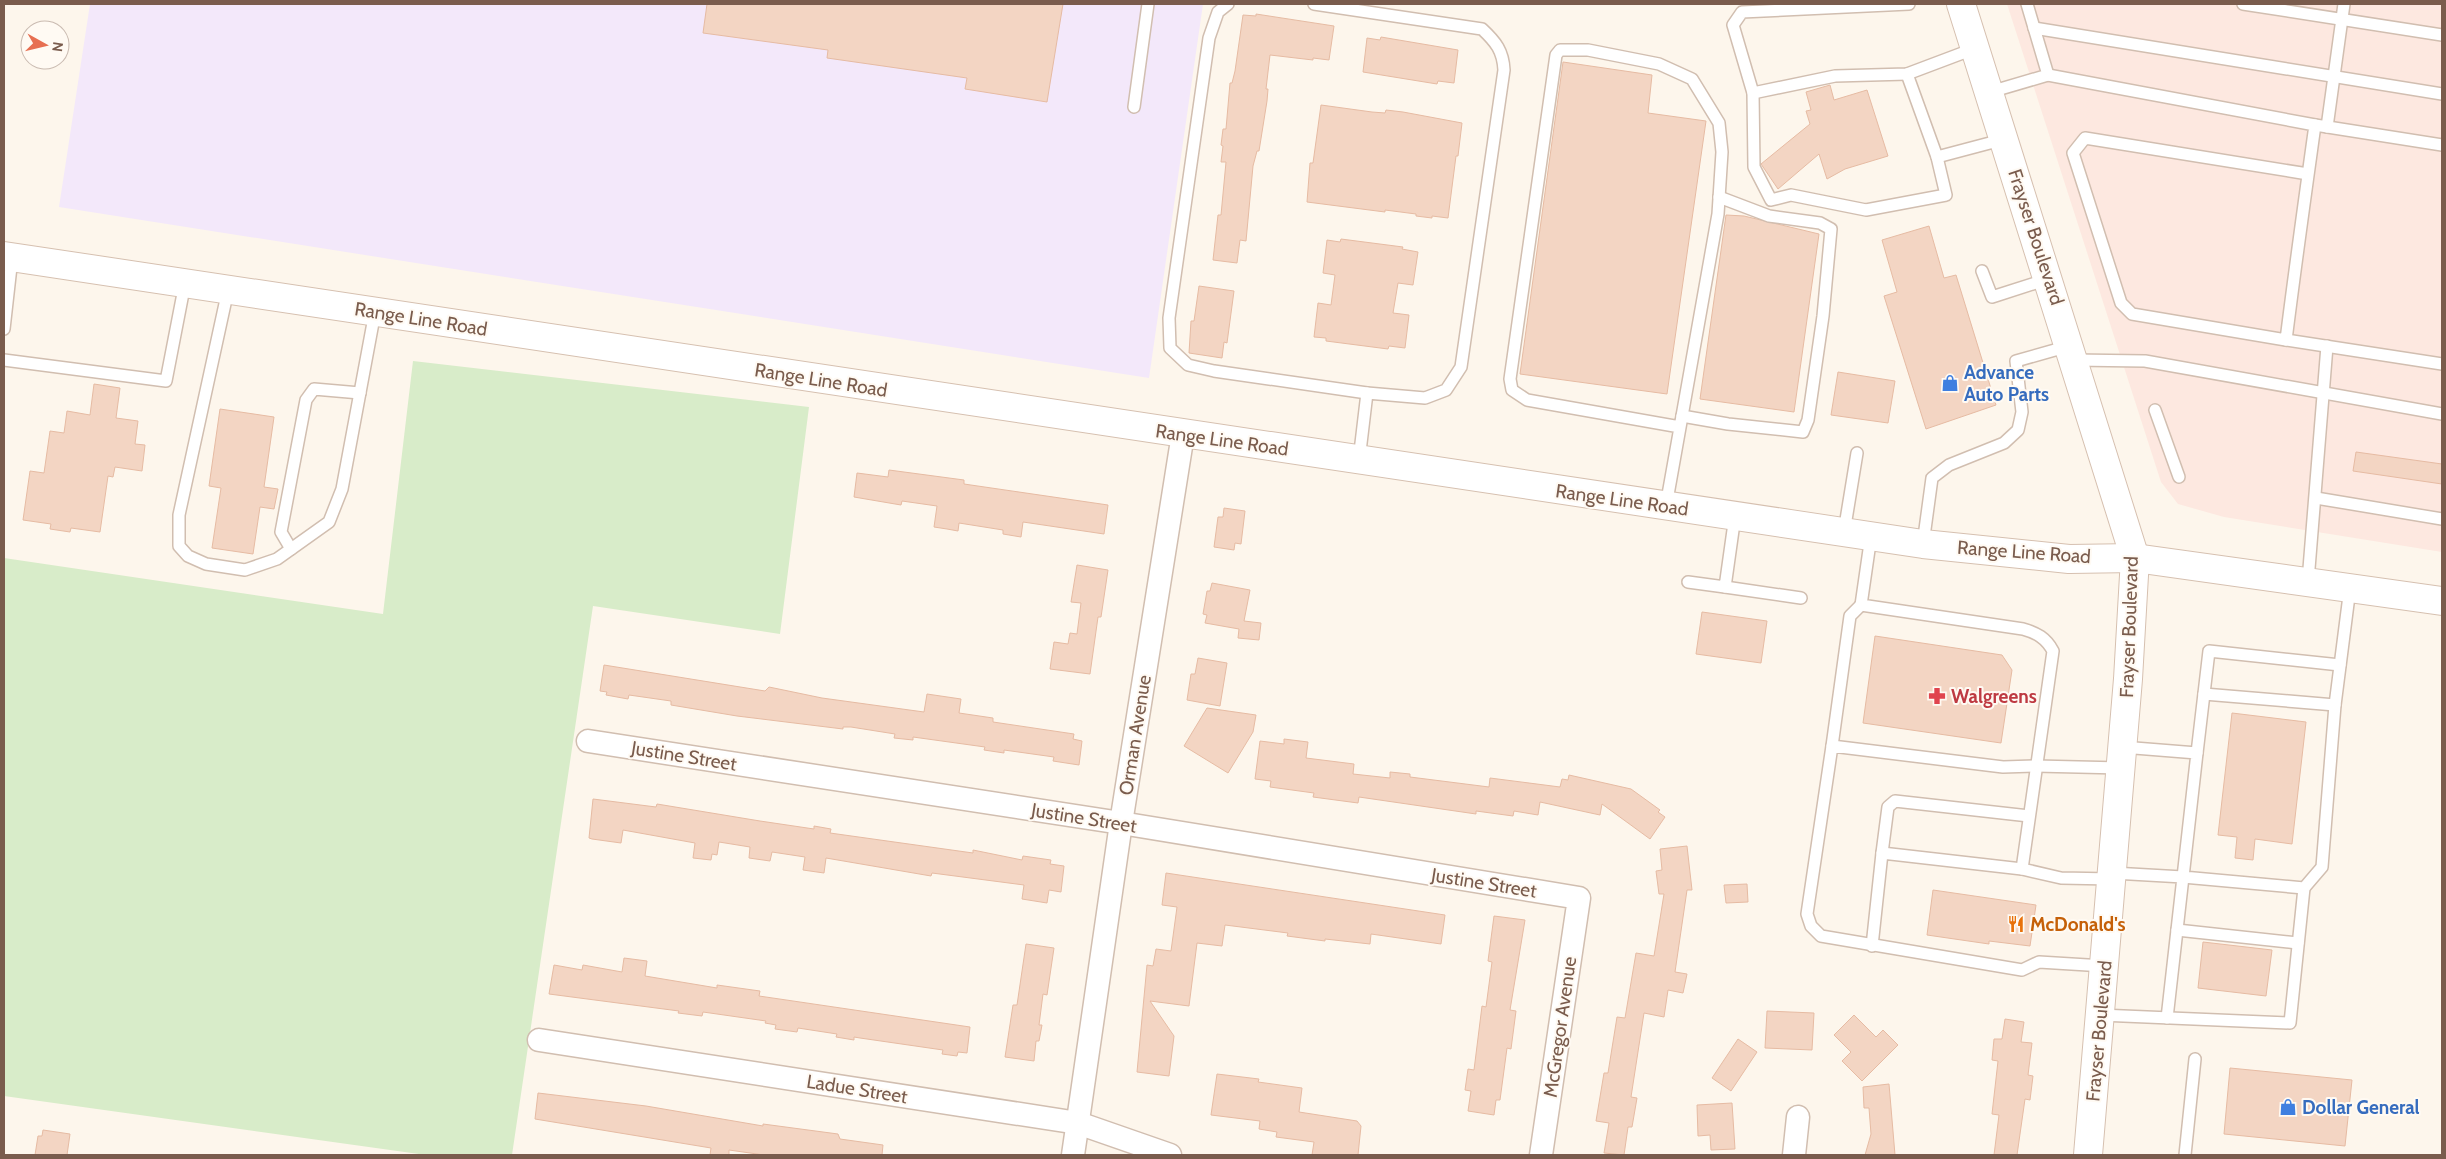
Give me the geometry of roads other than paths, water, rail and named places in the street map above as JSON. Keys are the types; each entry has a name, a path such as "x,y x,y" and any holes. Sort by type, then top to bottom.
{"main road":[{"name":"Frayser Boulevard","path":"1962,4 2135,558 2122,758 2088,1155"},
{"name":"Range Line Road","path":"8,257 1923,544 2069,559 2135,558 2350,586 2442,601"}],"street":[{"name":"Orman Avenue","path":"1073,1155 1121,824 1184,434"},
{"name":"Justine Street","path":"588,742 1121,824 1579,898"},
{"name":"McGregor Avenue","path":"1541,1155 1579,898"},
{"name":"Ladue Street","path":"539,1040 1078,1123 1170,1155"},
{"path":"1794,1155 1798,1117"}],"lane":[{"path":"1134,107 1148,4"},
{"path":"1228,4 1218,12 1209,38 1169,318 1170,348 1188,365 1214,371 1367,393 1425,398 1446,390 1461,367 1504,70 1503,56 1495,42 1482,29 1314,4"},
{"path":"1907,74 1936,157 1946,195 1866,210 1791,195 1771,200 1754,167 1753,93 1733,25 1742,12 1801,6 1908,4"},
{"path":"2027,4 2048,74"},
{"path":"2243,4 2442,35"},
{"path":"2327,127 2344,4"},
{"path":"2034,28 2442,94"},
{"path":"1753,93 1835,76 1907,74 1976,48"},
{"path":"1666,506 1681,421 1719,197 1722,152 1719,123 1692,78 1659,64 1588,50 1560,50 1556,55 1524,274 1510,379 1512,390 1527,400 1681,421 1768,426 1803,432 1808,420 1823,316 1831,229 1820,223 1769,216 1719,197"},
{"path":"1990,92 2048,74 2315,125 2442,145"},
{"path":"2286,340 2315,125"},
{"path":"2308,174 2085,138 2073,153 2121,303 2132,314 2442,364"},
{"path":"1936,157 2005,139"},
{"path":"4,329 8,257"},
{"path":"1982,271 1992,298 2049,278"},
{"path":"4,360 166,381 185,284"},
{"path":"228,290 213,366 179,515 179,546 188,556 206,564 245,570 277,559 329,522 342,489 375,312"},
{"path":"2308,581 2327,346"},
{"path":"1923,544 1932,478 1949,465 2004,443 2018,430 2022,412 2016,361 2072,353 2144,361 2442,414"},
{"path":"290,549 281,532 306,400 314,389 360,393"},
{"path":"1359,460 1367,393"},
{"path":"2155,410 2179,477"},
{"path":"1844,532 1857,453"},
{"path":"2316,498 2442,519"},
{"path":"1725,587 1734,516"},
{"path":"1871,536 1862,605 1850,616 1807,914 1808,920 1821,936 2022,970 2038,962 2104,966"},
{"path":"1688,582 1801,598"},
{"path":"2100,1015 2290,1023 2304,888 2322,867 2335,705 2350,586"},
{"path":"1862,605 2023,629 2037,633 2047,641 2053,651 2022,869"},
{"path":"2167,1018 2209,651 2340,665"},
{"path":"2204,694 2335,705"},
{"path":"1832,746 2003,767 2197,753"},
{"path":"1872,946 1888,807 1895,801 2029,816"},
{"path":"1882,853 2022,869 2061,878 2112,876 2183,877 2304,888"},
{"path":"2177,930 2298,942"},
{"path":"2185,1155 2195,1058"}],"place":[{"name":"Advance Auto Parts","path":"1950,383"},
{"name":"Walgreens","path":"1937,696"},
{"name":"McDonald's","path":"2016,924"},
{"name":"Dollar General","path":"2288,1107"}]}
